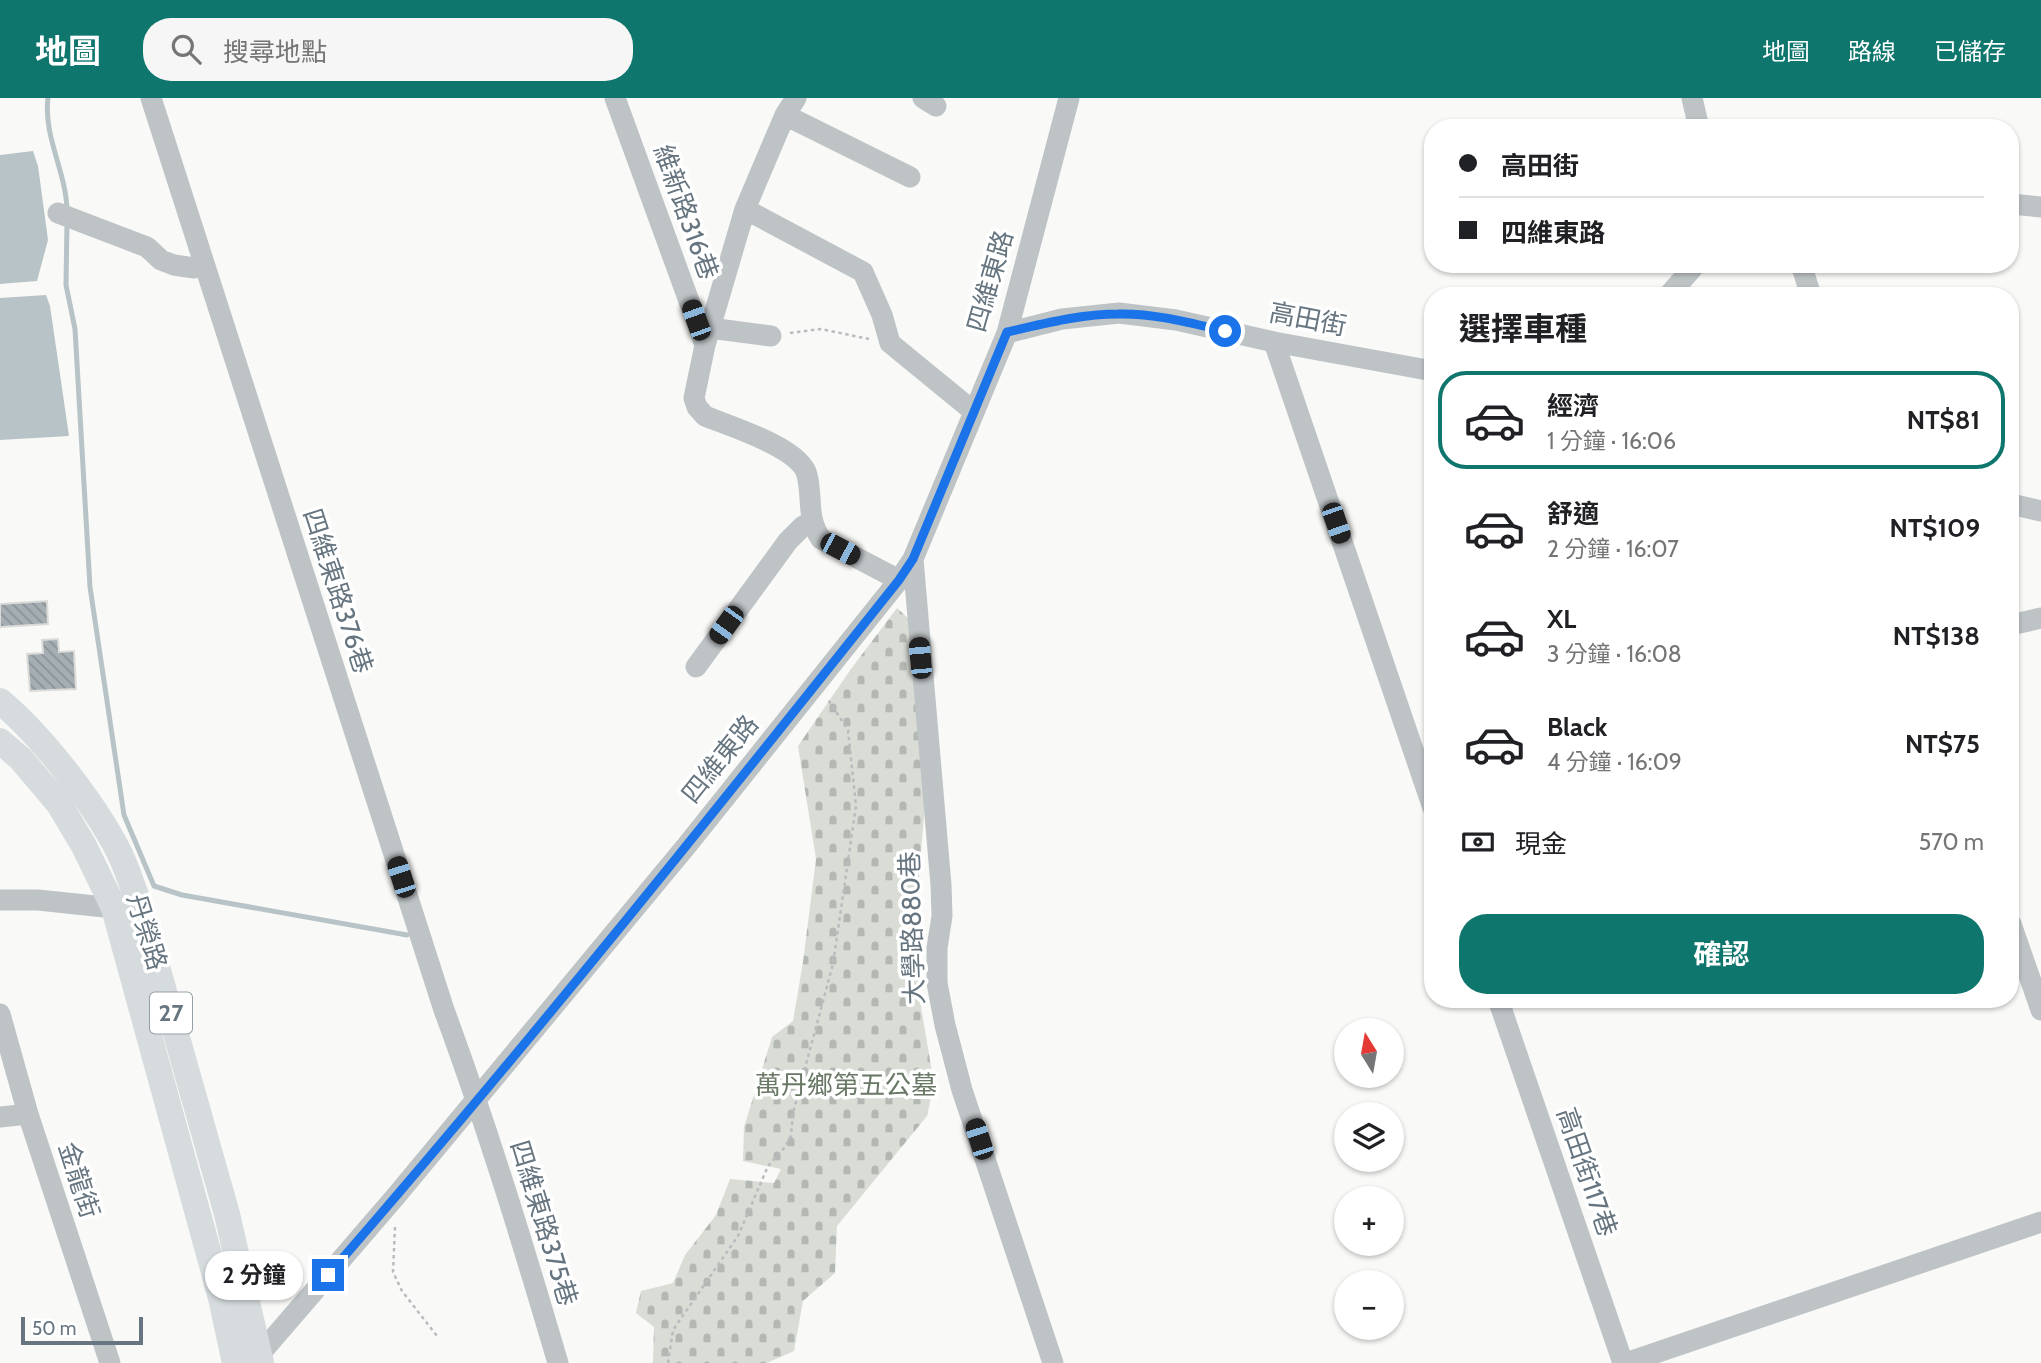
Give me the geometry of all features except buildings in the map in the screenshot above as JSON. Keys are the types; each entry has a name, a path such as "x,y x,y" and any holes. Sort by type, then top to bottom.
{"main road":[{"name":"丹榮路","path":"0,701 15,714 77,787 120,853 139,903 162,980 227,1214 258,1360"},
{"name":"丹榮路","path":"0,741 10,757 59,804 84,846 114,908 221,1298 235,1363"}],"street":[{"name":"四維東路376巷","path":"151,98 444,1010 477,1099"},
{"name":"維新路316巷","path":"615,98 707,337"},
{"name":"四維東路","path":"258,1360 688,844 817,684 913,559 1007,332 1069,98"},
{"path":"1692,98 1697,119"},
{"path":"899,580 821,539 812,522 807,474 802,464 779,447 705,416 697,407 694,398 707,337 745,209 790,106 911,177"},
{"path":"2019,205 2041,207"},
{"path":"745,209 863,272 890,342 973,411"},
{"path":"58,214 147,247 161,260 174,265 194,268 204,264"},
{"path":"1676,287 1688,273"},
{"name":"高田街","path":"1007,332 1062,319 1119,313 1176,320 1274,342 1424,369"},
{"path":"707,337 771,336"},
{"path":"1274,342 1424,782"},
{"path":"2019,506 2041,511"},
{"path":"696,667 788,541 803,526 812,522"},
{"name":"大學路880巷","path":"913,559 941,885 942,916 937,948 937,983 944,1025 962,1090 1053,1363"},
{"path":"2019,623 2041,618"},
{"path":"0,900 38,900 114,908"},
{"path":"2019,947 2041,1010"},
{"name":"高田街117巷","path":"1501,1008 1624,1363"},
{"name":"金龍街","path":"0,1014 28,1114 110,1363"},
{"name":"四維東路375巷","path":"477,1099 558,1363"},
{"path":"0,1117 28,1114"},
{"path":"1624,1363 2041,1222"}],"path":[{"path":"771,336 821,329 890,342"},
{"path":"668,1363 673,1330 738,1236 768,1166 786,1147 791,1136 793,1113 833,964 856,806 848,730 817,684"},
{"path":"396,1196 393,1272 402,1291 437,1336"}],"green space":[{"name":"萬丹鄉第五公墓","path":"897,608 911,621 927,783 918,885 918,989 934,1084 927,1116 837,1226 835,1273 803,1301 794,1351 767,1363 653,1363 654,1327 636,1313 641,1291 673,1283 685,1255 716,1215 730,1179 774,1183 781,1169 743,1161 744,1127 772,1037 793,1021 803,962 816,859 798,746"}],"shaded area":[{"path":"33,151 38,166 48,240 37,281 0,284 0,155"},
{"path":"46,295 50,306 69,436 0,440 0,298"}],"waterway":[{"path":"48,98 49,127 67,212"},
{"path":"67,222 66,285 75,329 90,587 124,815 154,886 182,895 407,935"}],"route":[{"path":"328,1275 688,844 899,580 913,559 1007,332 1062,319 1119,313 1176,320 1225,331"}]}
